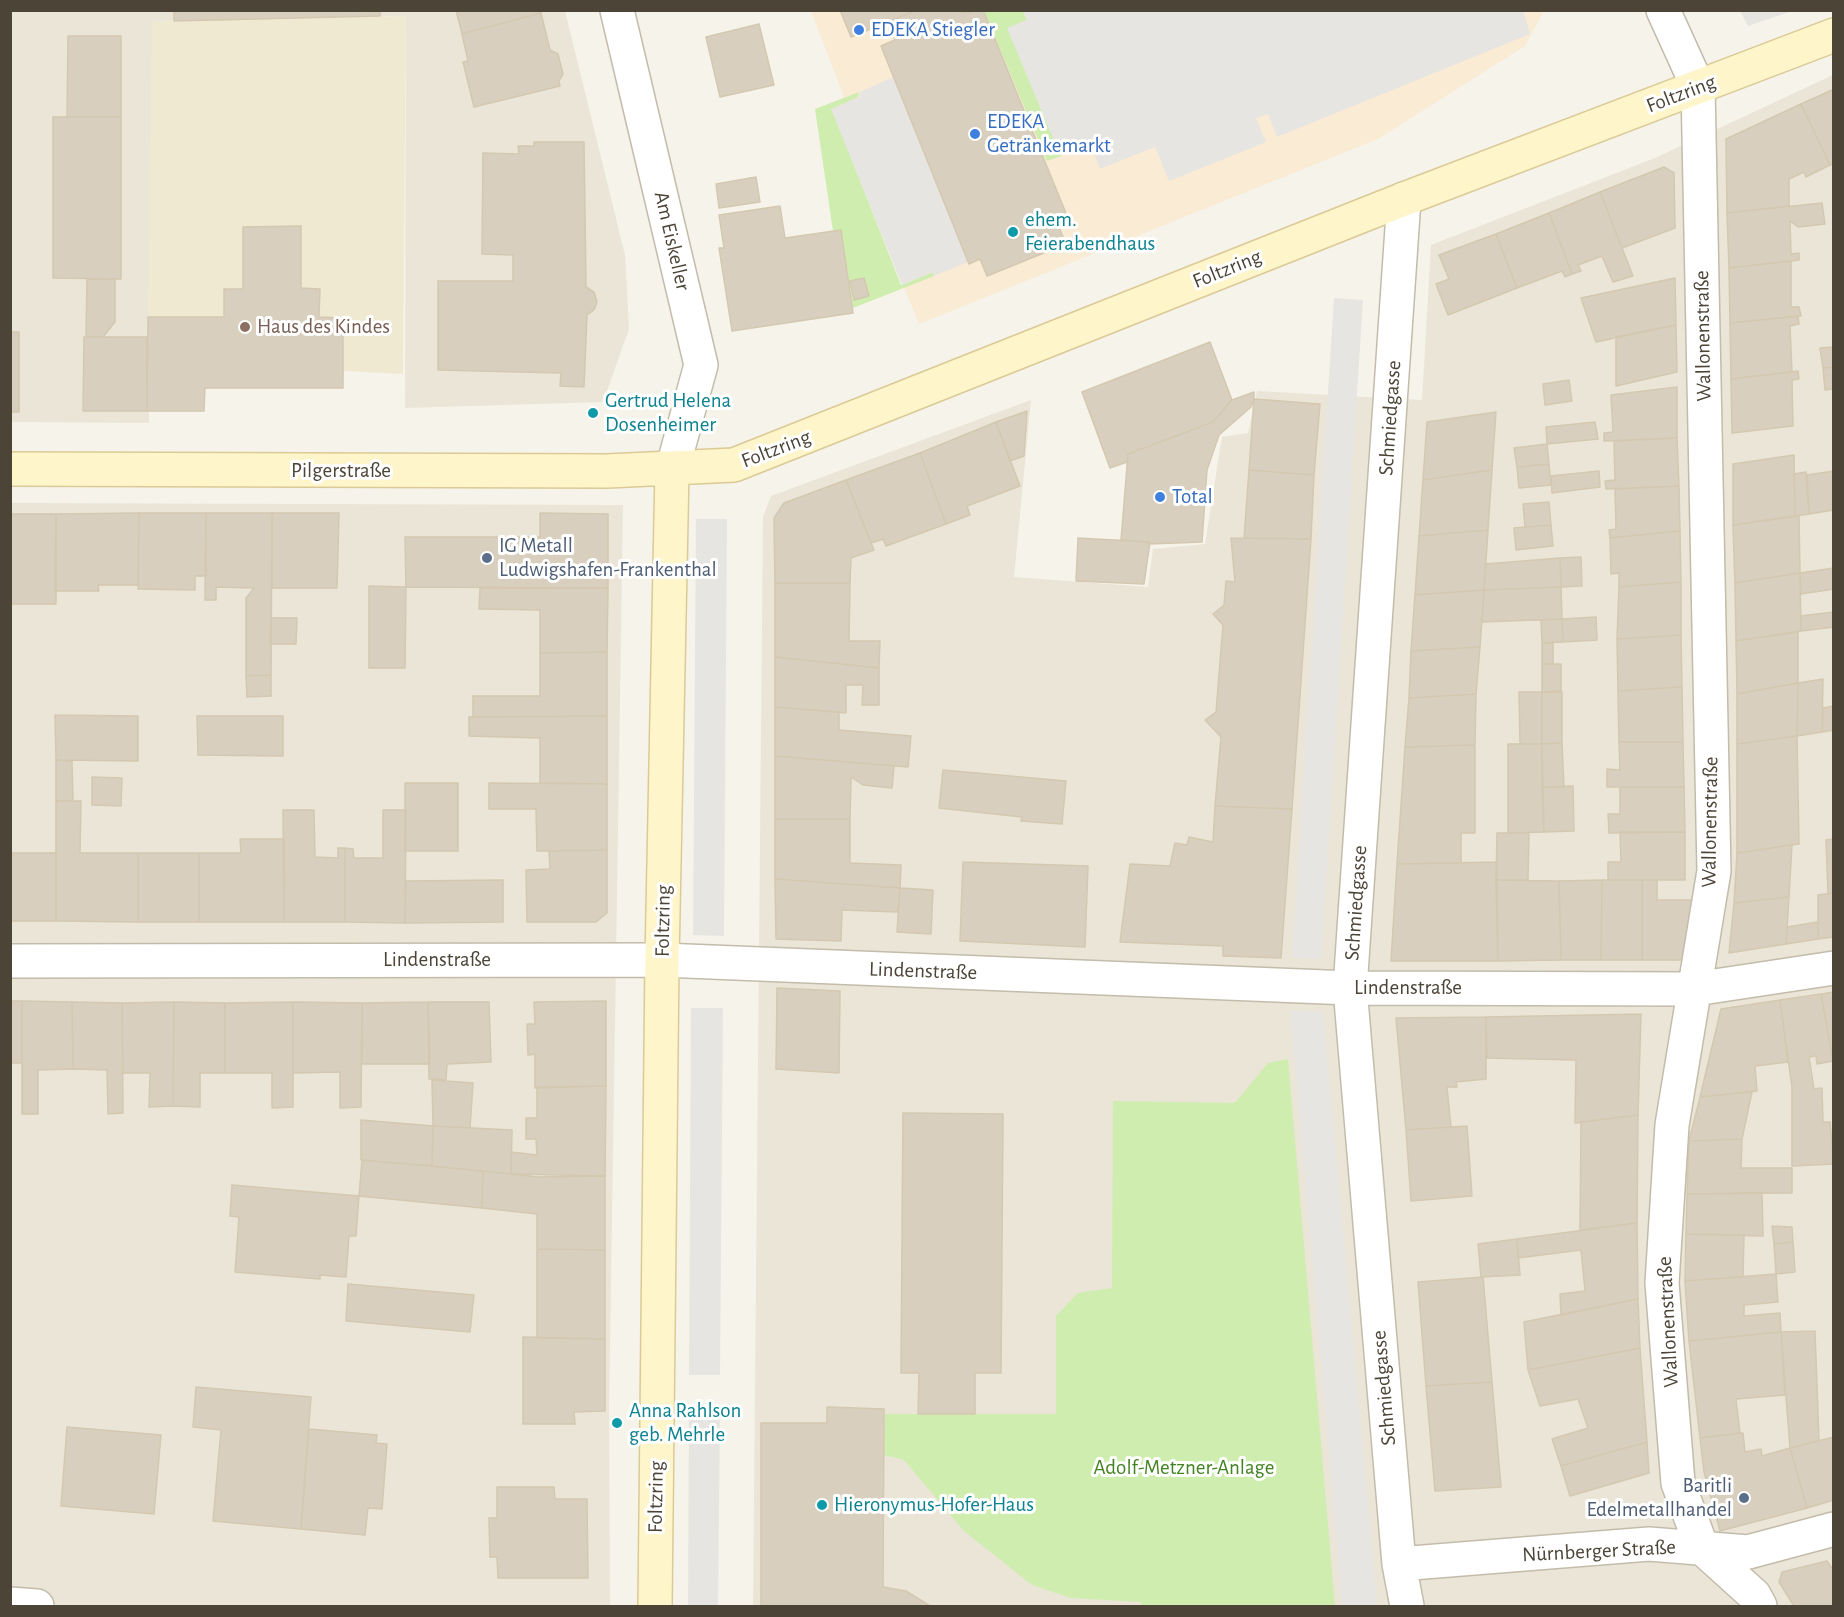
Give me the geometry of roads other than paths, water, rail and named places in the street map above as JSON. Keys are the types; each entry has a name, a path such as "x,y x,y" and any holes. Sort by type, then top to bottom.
{"street":[{"name":"Am Eiskeller","path":"616,10 701,365 672,470"},
{"path":"1663,10 1698,87"},
{"name":"Foltzring","path":"655,1606 662,960 672,470 734,465 1404,199 1833,35"},
{"name":"Wallonenstraße","path":"1698,87 1714,871 1672,1125 1662,1283 1678,1483 1701,1548"},
{"name":"Schmiedgasse","path":"1404,199 1350,988 1399,1564 1407,1606"},
{"name":"Pilgerstraße","path":"10,469 672,470"},
{"name":"Lindenstraße","path":"10,961 662,960 1350,988 1695,989 1833,968"},
{"name":"Nürnberger Straße","path":"1399,1564 1649,1544 1748,1552 1833,1529"},
{"path":"1701,1548 1754,1595 1760,1606"},
{"path":"10,1604 37,1606"}],"place":[{"name":"EDEKA Stiegler","path":"859,30"},
{"name":"EDEKA Getränkemarkt","path":"975,134"},
{"name":"ehem. Feierabendhaus","path":"1013,232"},
{"name":"Haus des Kindes","path":"245,327"},
{"name":"Gertrud Helena Dosenheimer","path":"593,413"},
{"name":"Total","path":"1160,497"},
{"name":"IG Metall Ludwigshafen-Frankenthal","path":"487,558"},
{"name":"Anna Rahlson geb. Mehrle","path":"617,1423"},
{"name":"Baritli Edelmetallhandel","path":"1744,1498"},
{"name":"Hieronymus-Hofer-Haus","path":"822,1505"}],"park label":[{"name":"Adolf-Metzner-Anlage","path":"1184,1468"}]}
